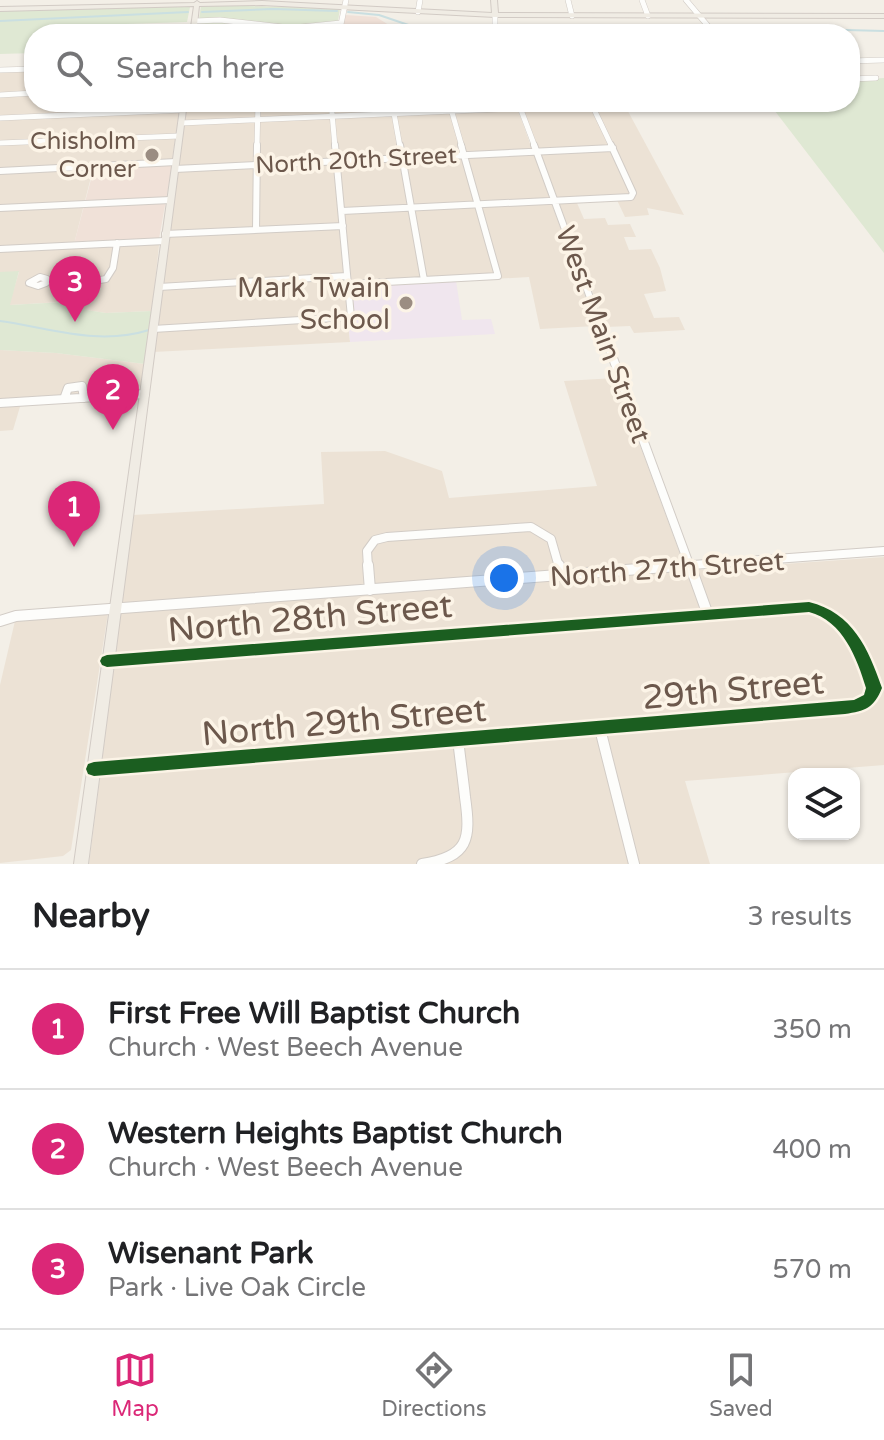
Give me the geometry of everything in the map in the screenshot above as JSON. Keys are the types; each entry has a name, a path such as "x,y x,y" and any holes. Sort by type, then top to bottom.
{"main road":[{"path":"494,0 495,15"},
{"path":"0,7 158,1 195,3"},
{"path":"120,2 345,3 418,12 495,15 884,16"},
{"path":"195,3 195,24"},
{"path":"81,864 182,112"}],"street":[{"path":"418,12 420,0"},
{"path":"568,0 572,16"},
{"path":"642,0 648,16"},
{"path":"686,0 706,24"},
{"path":"331,24 341,23 345,3"},
{"path":"495,15 495,24"},
{"path":"195,21 256,24"},
{"path":"860,61 884,60"},
{"path":"0,70 24,69"},
{"path":"860,79 876,78"},
{"path":"0,95 24,94"},
{"path":"0,118 92,112"},
{"path":"256,230 258,112"},
{"path":"153,329 351,317 332,112"},
{"path":"0,143 180,130 258,120 452,112 498,276 159,287"},
{"name":"West Main Street","path":"522,112 708,615"},
{"path":"342,211 631,197 633,193 595,112"},
{"path":"394,114 424,280"},
{"name":"North 20th Street","path":"0,171 256,165 613,148"},
{"path":"0,208 170,200"},
{"path":"0,249 343,226"},
{"path":"47,281 91,282 107,279 112,273 117,243"},
{"path":"64,399 68,388 75,385 84,389 84,398"},
{"path":"0,403 145,394"},
{"path":"370,590 367,551 370,545 375,540 399,536 531,527 543,529 551,536 561,576"},
{"name":"North 27th Street","path":"0,621 16,616 884,551"},
{"name":"North 28th Street","path":"107,661 821,608 843,622 860,656"},
{"name":"29th Street","path":"600,729 857,706 870,699 874,688 860,656"},
{"path":"600,729 634,864"},
{"name":"North 29th Street","path":"94,769 600,729"},
{"path":"422,864 454,856 465,846 470,832 458,739"}],"shaded area":[{"path":"345,15 376,17 387,24 343,24"},
{"path":"24,71 24,112 95,112 94,115 179,112 172,159 94,165 74,244 159,245 152,311 106,313 79,309 80,301 9,305 19,272 0,272 0,72"},
{"path":"185,112 519,112 596,326 540,329 529,277 373,286 352,289 355,316 348,320 350,342 153,352"},
{"path":"524,112 628,112 684,215 647,208 649,215 625,217 616,198 577,203 584,219 605,218 608,225 630,224 636,237 624,237 629,250 651,249 666,291 644,294 654,318 679,317 685,330 634,333 630,326 606,327"},
{"path":"172,166 159,239 74,244 94,168"},
{"name":"Mark Twain School","path":"456,281 462,320 491,319 495,334 350,342 348,320 355,316 352,291 355,287"},
{"path":"0,350 145,364 141,385 134,392 22,400 13,430 0,431"},
{"path":"615,378 682,559 698,570 884,557 884,765 788,768 788,773 685,781 710,864 89,864 133,515 324,504 321,452 385,451 442,471 449,498 597,486 564,381"},
{"path":"108,613 71,850 63,856 0,863 0,685 15,621"}],"green space":[{"path":"201,5 340,8 338,24 198,24"},
{"path":"190,7 187,22 24,24 24,53 0,54 0,10"},
{"path":"884,78 884,253 776,112 860,112 860,79"},
{"path":"19,271 10,305 81,301 80,309 106,313 152,311 145,364 0,350 0,272"}],"waterway":[{"path":"202,12 273,9 337,11"},
{"path":"0,21 188,12"},
{"path":"348,12 379,15 406,24"},
{"path":"860,30 884,31"},
{"path":"0,321 93,336 149,330"}],"cycle path":[{"path":"94,769 845,708 870,699 874,688 859,650 843,626 821,610 809,607 107,661"}],"place":[{"name":"Chisholm Corner","path":"152,155"},
{"name":"Mark Twain School","path":"406,303"},
{"name":"Wisenant Park","path":"75,322"},
{"name":"Western Heights Baptist Church","path":"113,430"},
{"name":"First Free Will Baptist Church","path":"74,547"}]}
